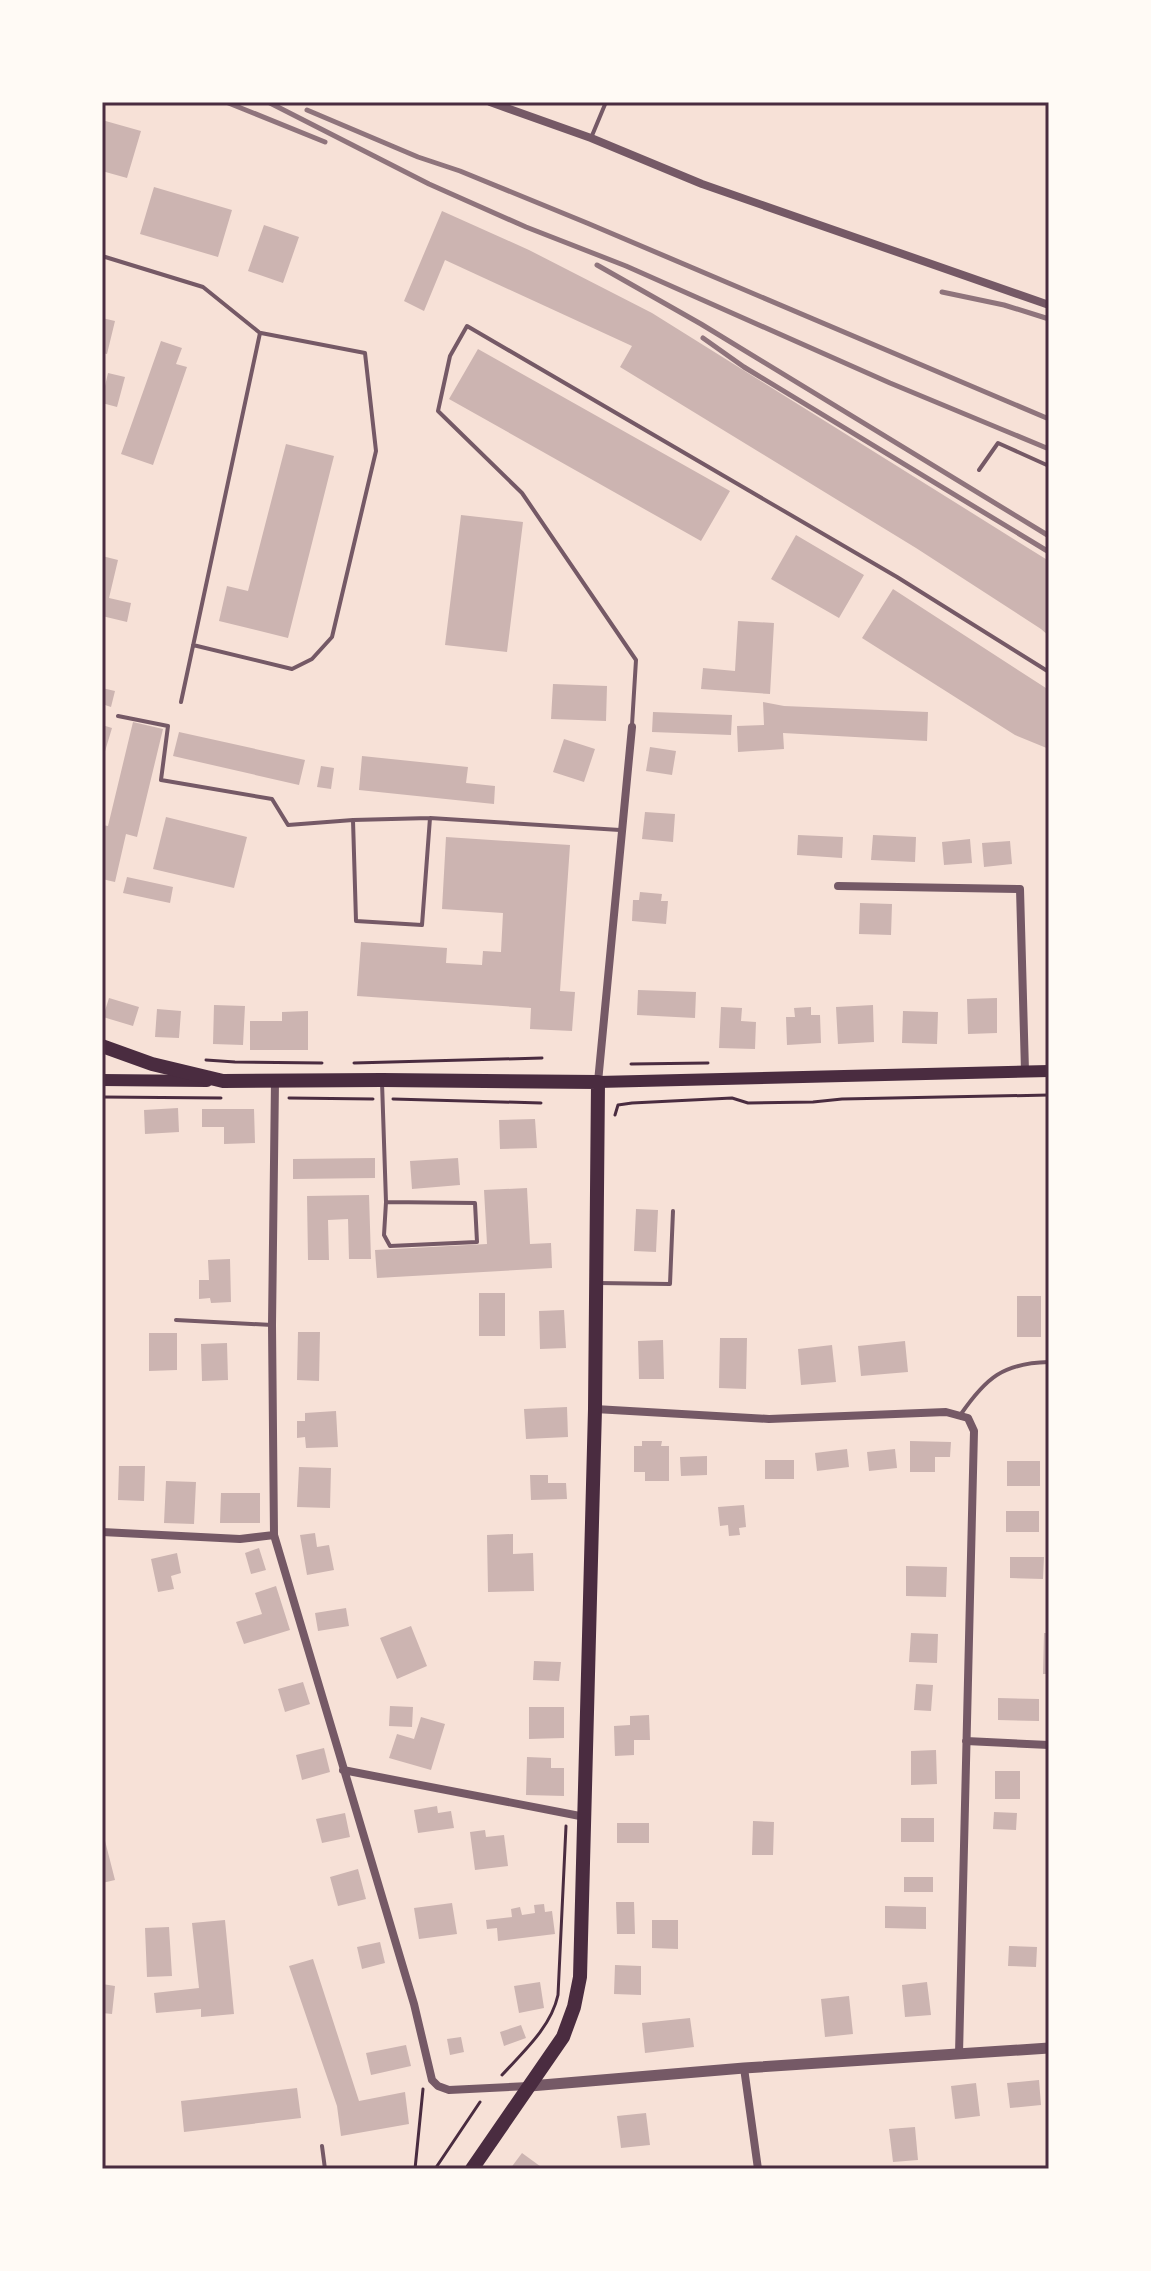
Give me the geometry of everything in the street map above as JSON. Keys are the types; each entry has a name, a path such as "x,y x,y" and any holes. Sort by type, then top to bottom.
{"highway":[{"path":"102,1046 152,1064 223,1081 598,1082 595,1409 580,1977 574,2007 563,2037 472,2169"}],"main road":[{"path":"598,1082 1049,1071"},
{"path":"102,1080 223,1081"}],"street":[{"path":"490,102 591,138 702,184 1049,305"},
{"path":"598,1082 632,727"},
{"path":"838,886 1020,889 1025,1071"},
{"path":"275,1081 272,1325 274,1535 414,2004 432,2080 449,2090 530,2086 1049,2048"},
{"path":"595,1409 769,1419 946,1412 968,1418 974,1431 959,2054"},
{"path":"102,1532 240,1539 274,1535"},
{"path":"966,1741 1049,1745"},
{"path":"343,1770 585,1817"},
{"path":"744,2068 758,2169"}],"lane":[{"path":"591,138 606,102"},
{"path":"102,256 203,287 260,333 365,353 376,451 332,637 312,659 292,669 193,645"},
{"path":"632,727 636,660 522,493 438,411 450,356 467,326 884,569 1049,672"},
{"path":"181,702 260,333"},
{"path":"979,470 998,443 1049,466"},
{"path":"118,716 168,726 161,780 272,799 288,825 430,818 623,830"},
{"path":"353,820 356,921 422,925 430,818"},
{"path":"382,1080 386,1202 384,1235 390,1246 477,1242 475,1203 386,1202"},
{"path":"596,1283 670,1284 673,1211"},
{"path":"176,1320 272,1325"},
{"path":"959,1416 975,1393 1000,1370 1049,1362"},
{"path":"322,2146 325,2169"}],"path":[{"path":"194,1058 235,1062 324,1063"},
{"path":"355,1063 542,1058"},
{"path":"615,1115 618,1105 732,1098 748,1103 1049,1095"},
{"path":"102,1097 228,1098"},
{"path":"275,1098 541,1103"},
{"path":"435,2169 490,2087 536,2039 555,2007 567,1813"},
{"path":"415,2169 423,2087 432,2080"}],"building":[{"path":"102,120 141,131 127,178 102,171"},
{"path":"154,187 232,210 218,257 140,234"},
{"path":"442,211 529,250 652,313 1049,561 1049,636 916,548 620,367 632,346 445,260 424,311 404,301"},
{"path":"264,225 299,237 283,283 248,271"},
{"path":"102,318 115,321 107,354 102,353"},
{"path":"161,341 182,348 176,364 187,367 153,465 121,454"},
{"path":"478,349 730,491 701,541 449,399"},
{"path":"108,373 125,377 117,407 102,403 102,385 105,386"},
{"path":"286,444 334,456 288,638 219,621 227,586 248,591"},
{"path":"461,515 523,522 507,652 445,645"},
{"path":"796,535 864,575 839,618 771,579"},
{"path":"102,556 118,560 109,598 131,603 127,622 102,616"},
{"path":"893,589 1049,690 1049,749 1015,735 862,638"},
{"path":"738,621 774,623 770,694 701,689 703,668 735,671"},
{"path":"553,684 607,686 606,721 551,719"},
{"path":"102,688 115,691 111,707 102,704"},
{"path":"763,702 784,706 928,712 927,741 783,733 784,749 738,752 737,726 764,725"},
{"path":"653,712 732,715 731,735 652,732"},
{"path":"133,722 163,729 137,837 126,834 115,882 102,879 102,825 108,826"},
{"path":"102,725 112,728 103,758 102,758"},
{"path":"179,732 305,760 299,785 173,756"},
{"path":"564,739 595,749 584,782 553,772"},
{"path":"650,747 676,751 672,775 646,771"},
{"path":"362,756 468,767 466,783 495,786 494,804 359,790"},
{"path":"321,766 334,768 331,789 317,787"},
{"path":"645,812 675,814 673,842 642,839"},
{"path":"166,817 247,837 234,888 153,869"},
{"path":"798,835 843,837 842,858 797,855"},
{"path":"873,835 916,837 915,862 871,860"},
{"path":"446,837 570,845 560,991 575,992 572,1031 530,1029 531,1008 357,996 361,942 447,948 446,963 482,965 483,951 501,952 503,913 442,909"},
{"path":"970,839 972,863 944,865 942,842"},
{"path":"1010,841 1012,864 984,867 982,843"},
{"path":"127,877 173,887 170,903 123,893"},
{"path":"640,892 662,894 661,901 668,901 666,924 632,921 633,900 639,900"},
{"path":"860,903 892,904 891,935 859,934"},
{"path":"638,990 696,992 695,1018 637,1015"},
{"path":"109,998 139,1007 133,1026 103,1017"},
{"path":"997,998 997,1033 968,1034 967,999"},
{"path":"214,1005 245,1006 243,1045 213,1044"},
{"path":"873,1005 874,1042 838,1044 836,1007"},
{"path":"721,1007 742,1008 741,1021 756,1022 755,1049 719,1048"},
{"path":"811,1007 811,1015 820,1015 821,1043 787,1045 786,1017 795,1017 794,1008"},
{"path":"157,1009 181,1011 179,1038 155,1037"},
{"path":"308,1011 308,1050 250,1050 250,1021 282,1021 282,1012"},
{"path":"903,1011 938,1012 937,1044 902,1043"},
{"path":"178,1108 179,1132 145,1134 144,1110"},
{"path":"202,1109 254,1109 255,1143 224,1144 224,1127 202,1127"},
{"path":"535,1119 537,1148 500,1149 499,1120"},
{"path":"375,1158 375,1178 293,1179 293,1159"},
{"path":"458,1158 460,1185 412,1189 410,1161"},
{"path":"527,1188 530,1244 551,1243 552,1268 377,1278 375,1250 487,1244 484,1190"},
{"path":"369,1195 371,1259 349,1259 348,1219 328,1220 329,1260 308,1260 307,1196"},
{"path":"636,1209 658,1210 656,1252 634,1251"},
{"path":"230,1259 231,1302 211,1303 210,1298 199,1299 199,1280 209,1280 208,1260"},
{"path":"479,1293 505,1293 505,1336 479,1336"},
{"path":"1017,1296 1041,1296 1041,1337 1017,1337"},
{"path":"564,1310 566,1348 540,1349 539,1311"},
{"path":"298,1332 320,1332 319,1381 297,1380"},
{"path":"149,1333 177,1333 177,1370 149,1371"},
{"path":"720,1338 747,1338 746,1389 719,1388"},
{"path":"663,1340 664,1379 639,1379 638,1341"},
{"path":"905,1341 908,1372 861,1376 858,1346"},
{"path":"227,1343 228,1380 202,1381 201,1344"},
{"path":"832,1345 836,1382 801,1385 798,1349"},
{"path":"567,1407 568,1437 526,1439 524,1409"},
{"path":"336,1411 338,1447 306,1448 305,1437 297,1438 297,1421 305,1421 305,1413"},
{"path":"642,1441 662,1441 661,1446 669,1446 669,1481 645,1481 645,1472 634,1472 634,1446 642,1446"},
{"path":"910,1441 951,1442 950,1457 935,1457 935,1472 910,1472"},
{"path":"847,1449 849,1467 817,1471 815,1453"},
{"path":"895,1449 897,1468 869,1471 867,1452"},
{"path":"707,1456 707,1475 681,1476 680,1457"},
{"path":"765,1460 794,1460 794,1479 765,1479"},
{"path":"1007,1461 1040,1461 1040,1486 1007,1486"},
{"path":"119,1466 145,1466 144,1501 118,1500"},
{"path":"299,1467 331,1468 330,1508 297,1507"},
{"path":"530,1475 548,1475 548,1483 566,1483 567,1499 531,1500"},
{"path":"166,1481 196,1482 194,1524 164,1523"},
{"path":"221,1493 260,1493 260,1523 220,1523"},
{"path":"744,1505 746,1527 739,1528 740,1535 729,1536 728,1525 720,1526 718,1507"},
{"path":"1006,1511 1039,1511 1039,1532 1006,1532"},
{"path":"315,1533 317,1547 329,1545 334,1570 307,1575 300,1535"},
{"path":"513,1534 513,1554 533,1553 534,1591 488,1592 487,1535"},
{"path":"259,1548 266,1570 251,1574 245,1553"},
{"path":"177,1553 181,1573 171,1576 174,1589 158,1592 151,1559"},
{"path":"1010,1557 1044,1557 1043,1579 1010,1578"},
{"path":"906,1566 947,1567 946,1597 906,1596"},
{"path":"276,1586 290,1630 244,1644 236,1622 262,1614 255,1593"},
{"path":"346,1608 349,1626 318,1631 315,1613"},
{"path":"411,1626 427,1666 397,1679 380,1638"},
{"path":"911,1633 938,1634 937,1663 909,1662"},
{"path":"1044,1633 1049,1633 1049,1674 1043,1674"},
{"path":"534,1661 561,1662 559,1681 533,1680"},
{"path":"303,1682 310,1704 285,1712 278,1689"},
{"path":"916,1684 933,1685 931,1711 914,1710"},
{"path":"998,1698 1039,1699 1039,1721 998,1720"},
{"path":"390,1706 413,1707 412,1727 389,1726"},
{"path":"529,1707 564,1707 564,1738 529,1739"},
{"path":"649,1715 650,1740 634,1740 634,1755 615,1756 614,1726 630,1725 630,1716"},
{"path":"421,1717 445,1724 431,1770 389,1758 397,1734 414,1739"},
{"path":"324,1748 330,1772 302,1780 296,1755"},
{"path":"936,1750 937,1784 911,1785 911,1751"},
{"path":"527,1757 551,1758 551,1768 564,1768 564,1796 526,1795"},
{"path":"995,1771 1020,1771 1020,1799 995,1799"},
{"path":"437,1806 438,1813 451,1811 454,1828 418,1833 414,1810"},
{"path":"994,1812 1017,1813 1016,1830 993,1829"},
{"path":"345,1813 350,1837 322,1843 316,1819"},
{"path":"901,1818 934,1818 934,1842 901,1842"},
{"path":"753,1821 774,1822 773,1855 752,1855"},
{"path":"617,1823 649,1823 649,1843 617,1843"},
{"path":"102,1829 115,1880 102,1883"},
{"path":"485,1830 486,1837 504,1835 508,1866 475,1870 470,1832"},
{"path":"358,1869 366,1899 338,1906 330,1877"},
{"path":"904,1877 933,1877 933,1892 904,1892"},
{"path":"616,1902 634,1902 635,1934 617,1934"},
{"path":"452,1903 457,1934 419,1939 414,1908"},
{"path":"544,1904 545,1912 552,1911 555,1934 498,1941 497,1928 487,1929 486,1920 512,1917 511,1909 520,1907 522,1915 535,1913 534,1905"},
{"path":"885,1906 926,1907 926,1929 885,1928"},
{"path":"225,1920 234,2014 201,2017 201,2009 156,2013 154,1993 199,1988 192,1923"},
{"path":"652,1920 678,1920 678,1949 652,1948"},
{"path":"169,1927 172,1976 147,1977 145,1928"},
{"path":"380,1942 385,1963 362,1969 357,1947"},
{"path":"1009,1946 1037,1947 1036,1967 1008,1966"},
{"path":"313,1959 359,2101 405,2092 409,2124 341,2136 337,2106 289,1966"},
{"path":"615,1965 641,1966 641,1995 614,1994"},
{"path":"540,1982 544,2008 519,2013 514,1986"},
{"path":"927,1982 931,2015 905,2017 902,1985"},
{"path":"102,1984 115,1986 112,2014 102,2013"},
{"path":"849,1996 853,2034 825,2037 821,1999"},
{"path":"690,2018 694,2047 645,2053 642,2023"},
{"path":"521,2025 526,2038 504,2046 500,2032"},
{"path":"461,2037 464,2052 450,2055 447,2039"},
{"path":"406,2045 411,2066 371,2075 366,2053"},
{"path":"1039,2080 1041,2105 1010,2108 1007,2083"},
{"path":"976,2083 980,2116 955,2119 951,2086"},
{"path":"297,2088 301,2118 184,2132 181,2101"},
{"path":"646,2113 650,2145 621,2148 617,2116"},
{"path":"915,2127 918,2160 893,2162 889,2129"},
{"path":"522,2153 544,2169 510,2169"}],"railway":[{"path":"226,102 325,142"},
{"path":"268,102 429,184 1049,449"},
{"path":"307,110 587,223 1049,419"},
{"path":"597,265 701,324 1049,536"},
{"path":"942,292 1004,305 1049,319"},
{"path":"703,338 744,367 1049,552"}]}
